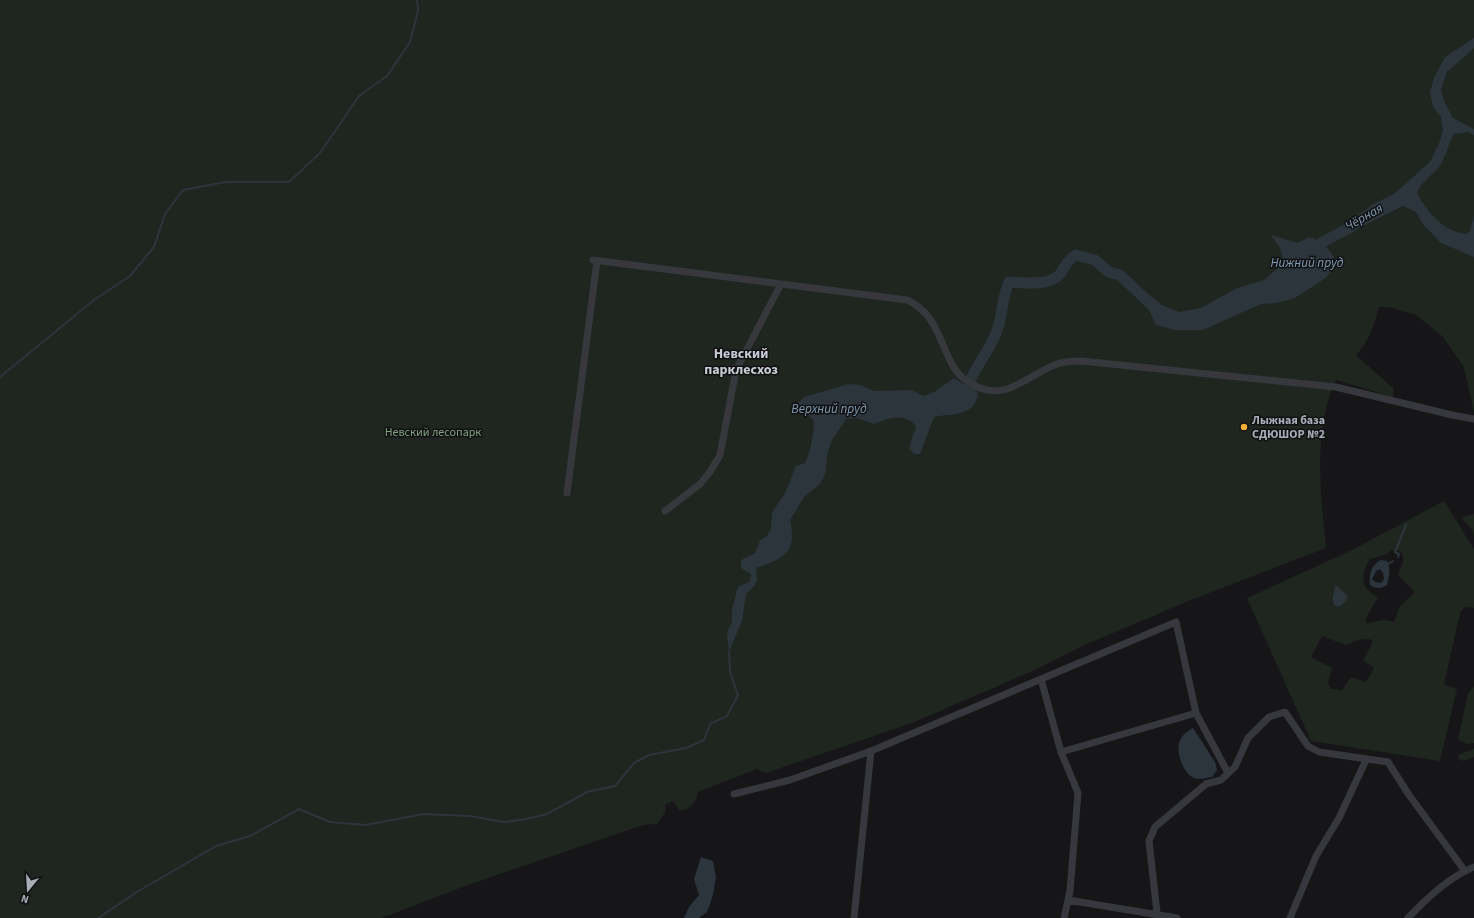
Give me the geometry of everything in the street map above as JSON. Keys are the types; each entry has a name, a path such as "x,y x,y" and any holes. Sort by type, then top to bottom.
{"street":[{"path":"567,493 595,261 907,300 919,305 928,315 953,367 960,376 980,389 997,390 1013,388 1057,364 1068,361 1082,361 1336,387 1452,416 1474,419"},
{"path":"665,511 700,484 710,472 720,454 736,370 781,284"},
{"path":"734,794 790,780 870,751 1176,622 1196,713 1228,773"},
{"path":"1041,679 1061,752 1078,793 1068,900 1064,918"},
{"path":"1157,913 1149,841 1155,827 1206,784 1221,780 1235,767 1248,738 1269,718 1285,712 1308,746 1319,752 1388,762 1409,795 1465,870"},
{"path":"1061,752 1196,713"},
{"path":"854,918 870,751"},
{"path":"1290,918 1316,856 1339,818 1366,760"},
{"path":"1408,918 1430,895 1465,870 1474,867"},
{"path":"1068,900 1157,913 1177,918"}],"green space":[{"name":"Невский лесопарк","path":"0,0 1474,0 1474,413 1464,367 1442,336 1416,315 1389,307 1379,307 1368,338 1361,350 1356,355 1394,389 1393,397 1336,380 1328,400 1321,442 1320,463 1322,506 1326,548 1191,600 1087,644 1037,669 912,723 766,773 757,769 698,792 696,800 690,807 684,810 680,811 673,801 665,805 666,811 657,824 643,825 465,886 382,918 0,918"},
{"path":"1444,501 1474,549 1474,608 1470,607 1463,609 1460,613 1444,684 1457,689 1440,761 1311,741 1247,598 1352,550","holes":["1391,550 1400,551 1403,555 1403,562 1398,575 1414,591 1414,593 1400,606 1394,622 1385,620 1366,623 1366,618 1378,597 1365,586 1363,576 1364,571 1370,559 1387,554","1322,636 1346,645 1362,639 1372,640 1372,644 1363,660 1374,668 1366,682 1351,677 1342,690 1331,689 1328,683 1332,668 1311,657"]},
{"path":"1474,514 1474,538 1473,530 1462,517"},
{"path":"1474,687 1474,743 1467,744 1458,739 1468,693"},
{"path":"1474,749 1474,757 1463,761 1459,759 1458,755"}],"water":[{"path":"1474,38 1474,48 1447,72 1441,89 1444,101 1453,118 1474,129 1474,135 1468,132 1454,134 1441,164 1421,185 1417,193 1431,214 1450,229 1466,234 1470,231 1474,216 1474,257 1441,243 1422,223 1416,212 1403,206 1357,229 1339,235 1351,220 1372,205 1395,193 1430,162 1440,141 1443,129 1441,117 1433,107 1430,92 1434,78 1445,57"},
{"name":"Нижний пруд","path":"1271,235 1297,243 1310,237 1326,247 1332,254 1336,263 1327,277 1295,298 1277,303 1261,304 1203,330 1175,330 1156,325 1143,297 1154,298 1162,305 1179,312 1201,308 1237,288 1264,280 1284,263 1280,248"},
{"name":"Верхний пруд","path":"954,378 978,392 976,400 973,406 968,410 956,414 934,417 920,454 914,454 909,448 916,426 906,419 890,418 874,424 857,418 846,419 831,442 827,456 826,472 820,484 804,497 790,520 792,540 787,552 775,561 756,568 757,580 754,586 746,594 742,621 729,652 727,633 732,622 732,609 738,587 749,582 751,574 741,568 741,560 755,553 760,540 767,536 771,529 772,513 785,493 796,466 805,463 810,448 814,421 807,414 798,411 798,403 804,397 849,384 860,385 874,391 912,390 923,396 934,392"},
{"path":"1381,560 1387,561 1389,576 1387,585 1378,588 1370,585 1370,574 1375,564","holes":["1380,569 1383,573 1384,579 1381,583 1375,582 1372,579 1376,571"]},
{"path":"1335,586 1337,586 1348,596 1346,601 1339,607 1335,606 1333,601"},
{"path":"1193,728 1215,762 1217,770 1212,777 1196,779 1190,776 1184,768 1180,758 1178,747 1181,738"},
{"path":"701,857 713,861 716,877 713,895 707,912 699,918 684,918 689,907 699,895 694,879"}],"waterway":[{"path":"0,377 94,300 130,276 154,247 165,214 183,190 226,182 289,182 320,153 359,96 387,76 410,42 418,11 417,0"},
{"name":"Чёрная","path":"1312,255 1321,243 1351,227"},
{"path":"970,381 997,331 1004,296 1009,282 1036,283 1056,278 1069,261 1076,255 1095,260 1109,272 1120,275 1154,307"},
{"path":"1398,557 1399,554 1395,552 1406,525"},
{"path":"1388,564 1393,561"},
{"path":"98,918 137,892 216,846 250,836 299,809 330,822 365,825 424,814 470,816 504,822 547,814 587,792 615,786 634,763 649,755 686,748 704,740 710,724 727,716 738,695 730,672 729,652"}],"place":[{"name":"Лыжная база СДЮШОР №2","path":"1244,427"}],"district":[{"name":"Невский парклесхоз","path":"741,362"}]}
